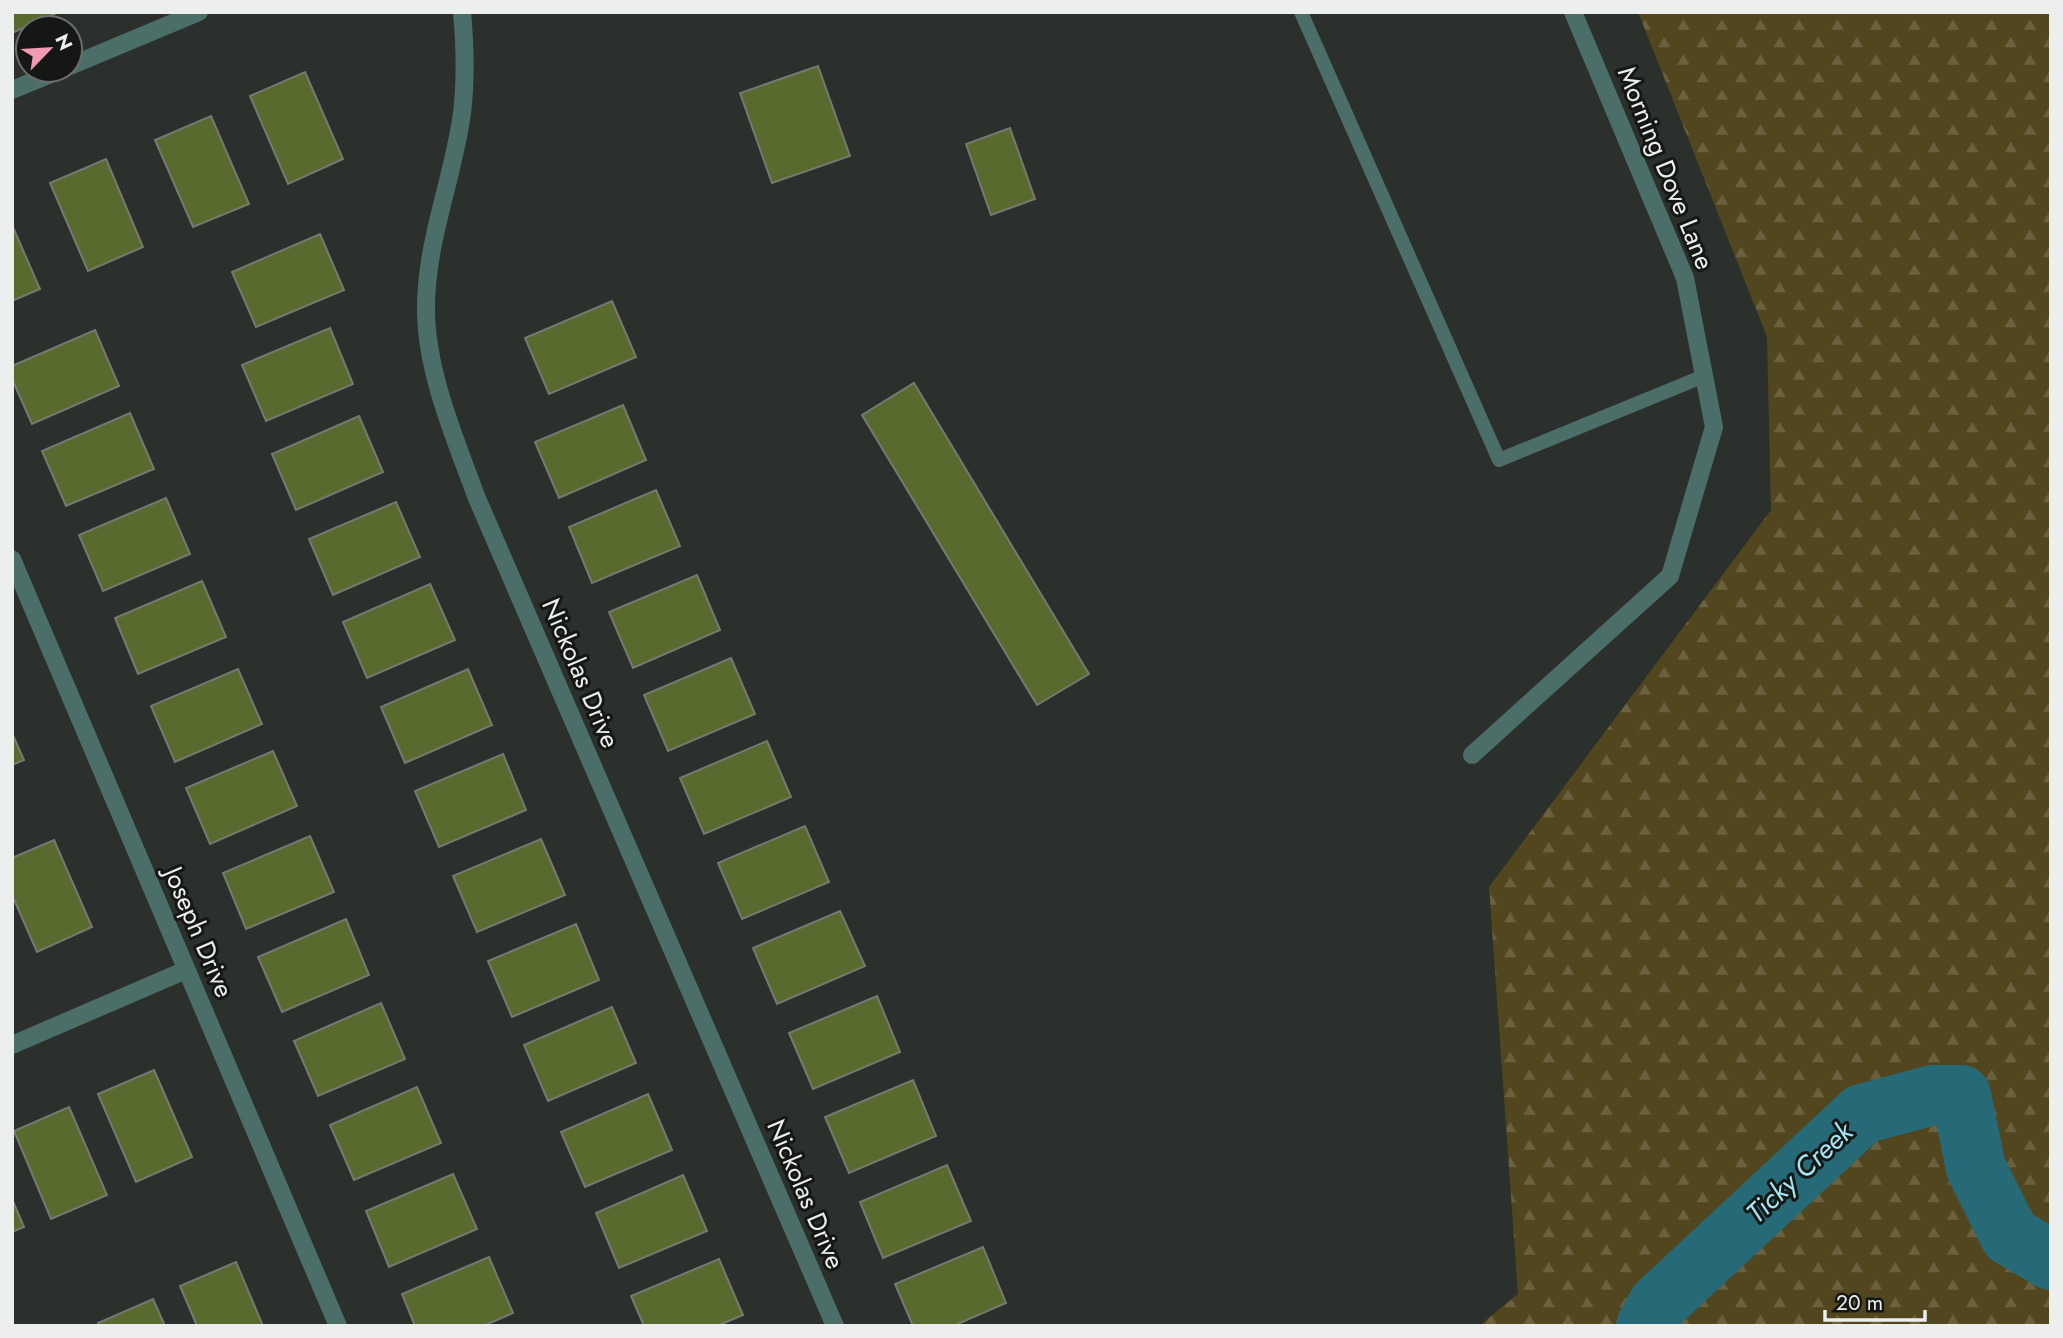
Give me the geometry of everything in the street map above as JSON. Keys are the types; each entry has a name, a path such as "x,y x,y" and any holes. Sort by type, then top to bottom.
{"street":[{"path":"84,60 199,12"},
{"name":"Nickolas Drive","path":"463,12 465,49 462,113 428,263 426,314 435,368 449,424 476,496 835,1326"},
{"name":"Morning Dove Lane","path":"1472,755 1670,576 1714,427 1685,278 1573,12"},
{"name":"Joseph Drive","path":"14,567 338,1326"},
{"path":"12,1045 186,970"}],"lane":[{"path":"1301,12 1499,460 1704,376"}],"green space":[{"path":"1638,12 2051,12 2051,1326 1479,1326 1518,1294 1489,887 1771,510 1767,337"}],"building":[{"path":"12,12 59,12 14,14 12,33"},
{"path":"818,66 850,156 772,183 740,93"},
{"path":"305,72 343,159 288,184 250,96"},
{"path":"211,116 249,204 193,227 155,140"},
{"path":"1010,128 1035,199 991,215 966,144"},
{"path":"106,159 143,247 88,271 50,183"},
{"path":"12,225 40,289 12,301"},
{"path":"320,234 344,290 256,327 232,272"},
{"path":"612,301 636,357 549,394 525,338"},
{"path":"330,328 353,384 266,421 242,365"},
{"path":"95,330 119,386 32,424 12,379 12,366"},
{"path":"914,383 1089,674 1037,705 862,415"},
{"path":"623,405 646,460 559,498 535,442"},
{"path":"130,413 154,469 66,506 42,451"},
{"path":"359,416 383,472 296,510 272,454"},
{"path":"656,490 680,546 592,583 569,527"},
{"path":"166,498 190,554 103,591 79,535"},
{"path":"396,502 420,557 333,595 309,539"},
{"path":"697,575 720,630 633,668 609,612"},
{"path":"202,581 226,637 138,674 115,618"},
{"path":"430,584 455,640 367,678 343,622"},
{"path":"731,658 755,714 668,751 644,695"},
{"path":"238,669 262,724 175,762 151,706"},
{"path":"468,669 492,725 405,763 381,707"},
{"path":"12,733 24,760 12,765"},
{"path":"767,741 791,797 704,834 680,778"},
{"path":"273,751 297,806 210,844 186,788"},
{"path":"503,754 526,810 439,847 415,791"},
{"path":"805,826 829,882 742,919 718,863"},
{"path":"310,836 334,892 246,929 223,873"},
{"path":"541,839 565,895 477,932 453,876"},
{"path":"54,840 92,927 37,952 12,895 12,858"},
{"path":"840,911 865,966 777,1004 753,948"},
{"path":"346,919 369,975 282,1012 258,957"},
{"path":"576,924 599,980 512,1017 488,961"},
{"path":"877,996 900,1052 813,1089 789,1033"},
{"path":"381,1003 405,1059 318,1096 294,1041"},
{"path":"612,1007 636,1063 548,1101 524,1045"},
{"path":"154,1070 192,1157 136,1182 98,1094"},
{"path":"913,1080 936,1136 849,1173 825,1117"},
{"path":"417,1087 441,1143 354,1180 330,1125"},
{"path":"648,1094 672,1150 585,1187 561,1132"},
{"path":"69,1107 107,1195 51,1219 14,1131"},
{"path":"947,1165 971,1221 883,1258 860,1202"},
{"path":"453,1174 477,1229 389,1267 366,1211"},
{"path":"683,1175 707,1231 619,1268 596,1213"},
{"path":"12,1199 24,1227 12,1232"},
{"path":"983,1247 1006,1303 953,1326 913,1326 895,1284"},
{"path":"489,1257 513,1313 483,1326 415,1326 402,1294"},
{"path":"719,1259 743,1315 717,1326 644,1326 631,1296"},
{"path":"236,1262 263,1326 197,1326 180,1286"},
{"path":"153,1299 165,1326 99,1326 98,1323"}],"waterway":[{"name":"Ticky Creek","path":"1646,1326 1658,1304 1862,1114 1933,1095 1961,1095 1976,1168 2010,1236 2051,1260"}]}
